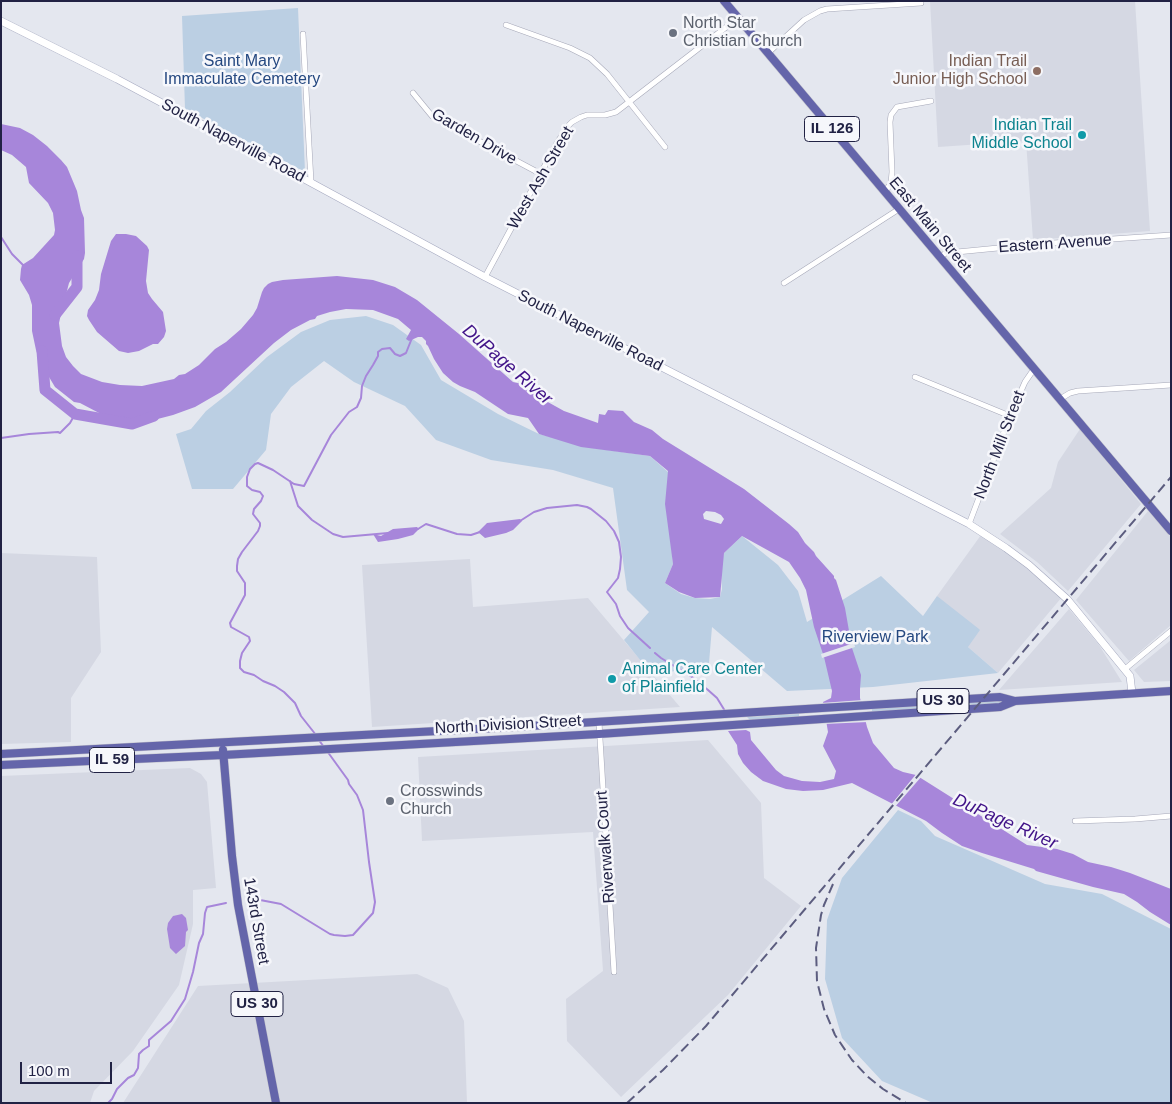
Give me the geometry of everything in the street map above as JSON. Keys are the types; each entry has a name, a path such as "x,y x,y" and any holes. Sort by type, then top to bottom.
{"main road":[{"name":"East Main Street","path":"724,1 1168,528"},
{"name":"South Naperville Road","path":"1,21 124,83 485,277 969,524 1006,548 1067,599 1126,669 1130,676 1132,693"},
{"name":"North Division Street","path":"1,765 223,755 599,734 1000,707 1015,701 1171,691"},
{"name":"North Division Street","path":"1,754 409,733 1000,697 1015,701"},
{"path":"409,733 409,745"},
{"name":"143rd Street","path":"223,743 234,880 276,1103"}],"street":[{"path":"768,53 804,20 820,11 921,3"},
{"name":"West Ash Street","path":"485,277 568,126 577,119 587,116 616,112 738,18"},
{"path":"506,25 570,48 590,58 607,74 666,147"},
{"path":"304,34 311,182"},
{"name":"Garden Drive","path":"413,93 432,116 541,174"},
{"path":"885,192 891,183 892,172 891,115 897,107 931,101"},
{"path":"784,283 899,209"},
{"name":"Eastern Avenue","path":"940,258 946,253 1171,235"},
{"name":"North Mill Street","path":"969,524 1010,416 1025,382 1034,369"},
{"path":"915,377 1010,416"},
{"path":"1060,399 1070,392 1171,385"},
{"path":"1126,669 1171,631"},
{"name":"Riverwalk Court","path":"599,722 614,972"},
{"path":"1075,821 1171,816"}],"shaded area":[{"name":"Indian Trail Junior High School","path":"930,1 1135,1 1150,231 1033,240 1026,141 938,147"},
{"path":"1,124 20,128 33,135 47,146 67,167 77,191 84,218 85,253 84,259 69,283 59,323 62,346 66,357 81,374 102,382 142,386 174,379 179,375 185,374 199,365 215,349 241,329 257,308 264,288 272,282 337,276 373,280 395,287 417,300 513,382 526,385 546,401 564,411 598,423 599,414 605,415 608,410 623,411 634,422 652,430 663,439 744,489 789,524 798,532 836,580 845,608 852,648 861,675 860,698 867,727 873,743 894,768 916,775 1027,845 1057,849 1073,854 1088,862 1130,873 1171,889 1171,925 1124,894 1036,871 962,846 926,821 852,783 823,790 803,791 786,789 763,781 751,772 743,763 738,754 737,745 728,731 746,730 750,732 751,740 776,770 784,776 802,781 820,782 834,779 836,771 823,746 828,732 823,702 831,698 832,691 806,590 789,562 742,536 724,553 720,597 695,598 679,592 665,583 673,564 665,504 668,471 650,456 581,447 539,434 528,418 508,414 475,392 453,382 443,373 422,337 409,341 406,339 411,330 398,319 373,310 346,309 317,316 315,319 291,330 274,343 221,392 195,407 146,422 120,420 74,402 55,387 40,362 32,331 32,305 29,295 20,280 22,265 33,258 54,235 53,213 48,203 29,183 26,167 12,155 1,150","holes":["706,511 715,512 724,519 721,524 704,519 703,514"]},
{"path":"116,234 136,236 147,246 149,250 146,281 148,293 163,312 166,331 158,344 128,353 119,351 97,332 87,316 88,310 99,290 101,274 111,241"},
{"path":"1080,429 1141,504 1068,591 1037,562 1000,534 1051,488 1058,462"},
{"path":"1148,511 1171,537 1171,625 1129,661 1076,600"},
{"path":"520,519 522,521 513,530 506,533 485,538 478,532 487,523"},
{"path":"417,527 419,529 413,535 398,539 378,542 373,534 381,536 393,529"},
{"path":"981,535 1029,568 1062,597 998,673 968,647 937,596"},
{"path":"1,553 97,557 101,652 71,698 71,742 1,744"},
{"path":"470,559 473,607 588,598 680,707 372,727 362,565"},
{"path":"1069,609 1099,645 1122,682 999,690"},
{"path":"1171,640 1171,681 1144,682 1134,670"},
{"path":"708,740 761,803 764,878 801,906 728,995 621,1097 567,1041 566,999 603,971 593,832 422,841 418,757"},
{"path":"190,768 201,774 207,782 216,888 193,890 193,924 179,985 133,1051 94,1091 90,1103 1,1103 1,776"},
{"path":"182,914 186,918 188,930 186,932 185,946 176,954 170,948 167,929 168,923 173,916"},
{"path":"417,974 448,988 464,1021 467,1103 123,1103 198,986"}],"green space":[{"name":"Saint Mary Immaculate Cemetery","path":"298,8 305,172 185,109 182,16"},
{"name":"Riverview Park","path":"366,316 393,325 421,345 441,380 498,414 539,434 594,448 650,456 668,472 673,564 665,583 681,594 695,598 710,599 720,597 722,589 721,564 724,553 742,536 778,565 798,591 807,622 881,576 923,616 937,596 979,629 968,647 998,673 873,687 787,691 712,627 709,663 653,676 624,640 649,612 627,590 613,488 553,470 491,460 436,440 405,406 354,382 324,361 291,387 271,414 266,450 233,489 192,489 176,434 191,429 206,411 230,392 267,357 301,332 330,320"},
{"path":"1000,701 1000,704 872,712 872,709"},
{"path":"799,714 799,717 750,720 747,717"},
{"path":"898,810 921,821 935,836 1045,884 1102,894 1171,929 1171,1103 933,1103 882,1081 842,1038 825,979 827,920 842,878"}],"pier":[{"path":"854,643 855,647 822,658 821,654"},
{"path":"863,700 868,722 824,724 821,703"},
{"path":"917,773 922,776 894,808 890,806"}],"waterway":[{"path":"1,237 12,254 23,265"},
{"name":"DuPage River","path":"55,315 77,287 77,256"},
{"path":"316,735 301,716 295,703 284,692 254,675 244,672 240,668 242,653 250,641 249,637 231,627 230,623 245,595 245,583 237,571 237,566 242,552 260,526 260,523 253,514 254,509 263,496 260,492 252,490 247,486 247,477 250,469 258,463 273,470 294,484 304,486 331,435 349,412 357,407 361,398 362,386 378,356 378,352 382,349 390,348 395,354 400,356 406,353 412,338"},
{"name":"DuPage River","path":"42,351 45,390 75,414 132,424 154,416"},
{"path":"1,438 29,434 60,433 70,423 75,414"},
{"path":"290,481 298,506 312,520 333,534 343,537 388,533"},
{"path":"520,521 534,512 547,508 577,505 591,509 606,521 614,531 619,542 621,557 618,578 607,592 616,604 620,616 628,628 650,648"},
{"path":"418,529 426,524 457,534 471,535 480,532"},
{"path":"655,653 692,677 708,690 717,698 725,711"},
{"path":"318,739 324,747"},
{"path":"255,899 281,904 334,935 353,935 373,913 375,902 363,810 348,780 327,751"},
{"path":"108,1103 117,1089 134,1075 138,1068 139,1054 149,1046 149,1040 171,1021 185,999 203,934 207,907 226,903"}],"railway":[{"path":"627,1103 706,1026 1171,477"},
{"path":"833,884 821,915 816,948 817,981 824,1009 835,1035 852,1060 883,1089 906,1103"}],"place":[{"name":"North Star Christian Church","path":"673,33"},
{"name":"Indian Trail Junior High School","path":"1037,71"},
{"name":"Indian Trail Middle School","path":"1082,135"},
{"name":"Animal Care Center of Plainfield","path":"612,679"},
{"name":"Crosswinds Church","path":"390,801"}]}
